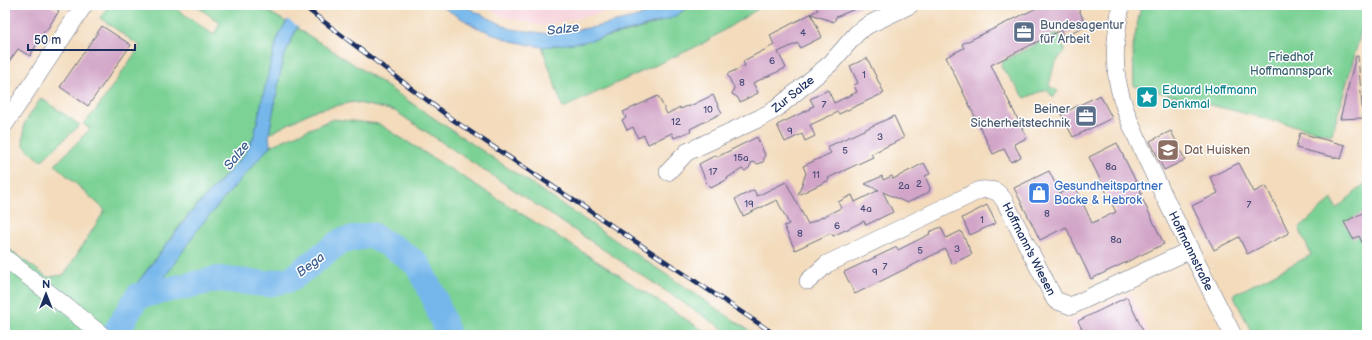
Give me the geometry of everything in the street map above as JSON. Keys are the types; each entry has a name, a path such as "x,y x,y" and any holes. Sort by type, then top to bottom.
{"street":[{"path":"5,124 84,5"},
{"name":"Zur Salze","path":"668,172 687,152 776,109 831,63 857,33 868,25 910,5"},
{"name":"Hoffmannstraße","path":"1121,5 1116,33 1116,59 1117,76 1122,101 1131,127 1233,335"},
{"name":"Hoffmann's Wiesen","path":"808,281 827,264 980,190 991,189 1000,194 1054,300 1071,306 1190,250"},
{"path":"5,258 97,331"}],"shaded area":[{"path":"482,5 632,5 543,26 501,16"},
{"path":"1130,292 1150,335 1075,335 1069,321"}],"green space":[{"path":"109,5 171,5 214,35 220,23 195,5 257,5 288,23 279,34 271,61 254,136 245,154 188,215 129,294 102,335 5,335 5,246 47,277 64,275 105,210 55,165 90,129 83,124 96,110 140,46 100,18"},
{"path":"692,5 764,5 702,44 563,108 542,47 591,40 640,29 671,18"},
{"name":"Friedhof Hoffmannspark","path":"1141,5 1367,5 1367,11 1332,135 1134,86 1133,46"},
{"path":"297,28 358,67 756,335 732,335 395,111 353,102 313,111 269,134 283,59"},
{"path":"1057,33 1065,50 1054,65 1049,86 1058,91 1053,98 1047,89 1025,98 1001,67 1002,62"},
{"path":"41,98 80,125 41,161 23,145 24,124"},
{"path":"333,119 379,124 611,270 710,335 124,335 200,226 270,146"},
{"path":"1367,182 1367,335 1253,335 1233,295 1311,255 1299,228 1332,199 1336,209"}],"water":[{"path":"297,5 311,5 297,28 283,59 269,134 270,146 200,226 158,287 129,294 189,215 245,154 254,136 271,61 279,34"},
{"path":"439,5 462,5 511,29 550,34 595,27 638,17 663,5 692,5 672,18 632,30 583,42 542,47 511,41 476,27"}],"pier":[{"path":"295,5 313,5 299,27 287,19"}],"building":[{"path":"5,5 50,5 59,11 46,31 45,30 30,56 18,49 5,67"},
{"path":"815,5 864,5 836,17 834,22 811,14 822,37 800,48 798,43 778,52 786,68 753,83 758,93 740,102 737,97 732,94 734,88 727,74 745,66 743,61 774,45 770,35 818,10"},
{"path":"1043,5 1077,5 1086,26 1063,36 1061,30 991,65 1027,138 1014,144 1021,157 1011,162 1004,149 993,154 946,57 964,48 962,44"},
{"path":"102,26 131,45 88,106 60,87"},
{"path":"1356,56 1358,56 1363,118 1340,119"},
{"path":"867,58 884,93 839,114 838,112 810,125 815,136 805,141 802,134 785,142 777,125 810,109 809,108 814,106 810,99 828,90 834,103 857,92 854,85 858,83 850,66"},
{"path":"713,95 722,113 690,129 691,131 674,138 672,133 648,144 644,135 638,138 633,127 627,130 622,120 626,118 623,112 658,96 667,114 680,107 680,109 688,107"},
{"name":"Beiner Sicherheitstechnik","path":"1100,95 1112,118 1073,137 1061,114"},
{"path":"894,116 904,138 871,154 873,157 828,178 829,180 798,195 806,173 803,166 831,153 827,147"},
{"name":"Dat Huisken","path":"1171,131 1185,160 1164,170 1150,141"},
{"path":"1300,133 1345,145 1341,159 1296,148"},
{"path":"757,137 765,155 763,162 758,164 752,162 749,168 745,171 742,169 727,178 728,179 711,188 707,184 699,164 716,155 717,157"},
{"path":"1117,143 1164,244 1091,279 1066,227 1040,240 1014,188 1049,171 1060,193 1075,186 1092,223 1116,212 1089,157"},
{"path":"924,163 930,174 925,176 930,188 929,192 907,203 883,192 893,212 866,225 864,221 833,236 831,233 795,250 784,226 789,224 777,200 743,216 735,199 754,190 757,196 786,182 808,224 841,208 838,202 852,195 855,202 879,190 865,184 882,176 883,180 892,176 893,179"},
{"path":"1239,163 1254,192 1266,186 1289,233 1247,254 1239,237 1214,250 1192,206 1218,193 1210,177"},
{"path":"987,205 996,223 970,235 962,218"},
{"path":"1367,211 1367,253 1359,236 1353,239 1344,222"},
{"path":"941,227 946,238 961,231 972,254 952,264 945,249 855,294 844,272 897,247 898,250 930,234 929,232"},
{"path":"1127,297 1145,335 1085,335 1078,321"}],"waterway":[{"name":"Bega","path":"114,335 138,296 217,279 267,284 291,279 341,241 371,235 398,250 417,264 434,297 448,335"},
{"name":"Salze","path":"138,296 146,286"}],"railway":[{"path":"302,5 453,120 776,335"}],"place":[{"name":"Bundesagentur für Arbeit","path":"1024,32"},
{"name":"Eduard Hoffmann Denkmal","path":"1147,97"},
{"name":"Beiner Sicherheitstechnik","path":"1086,116"},
{"name":"Dat Huisken","path":"1168,150"},
{"name":"Gesundheitspartner Backe & Hebrok","path":"1039,193"}]}
